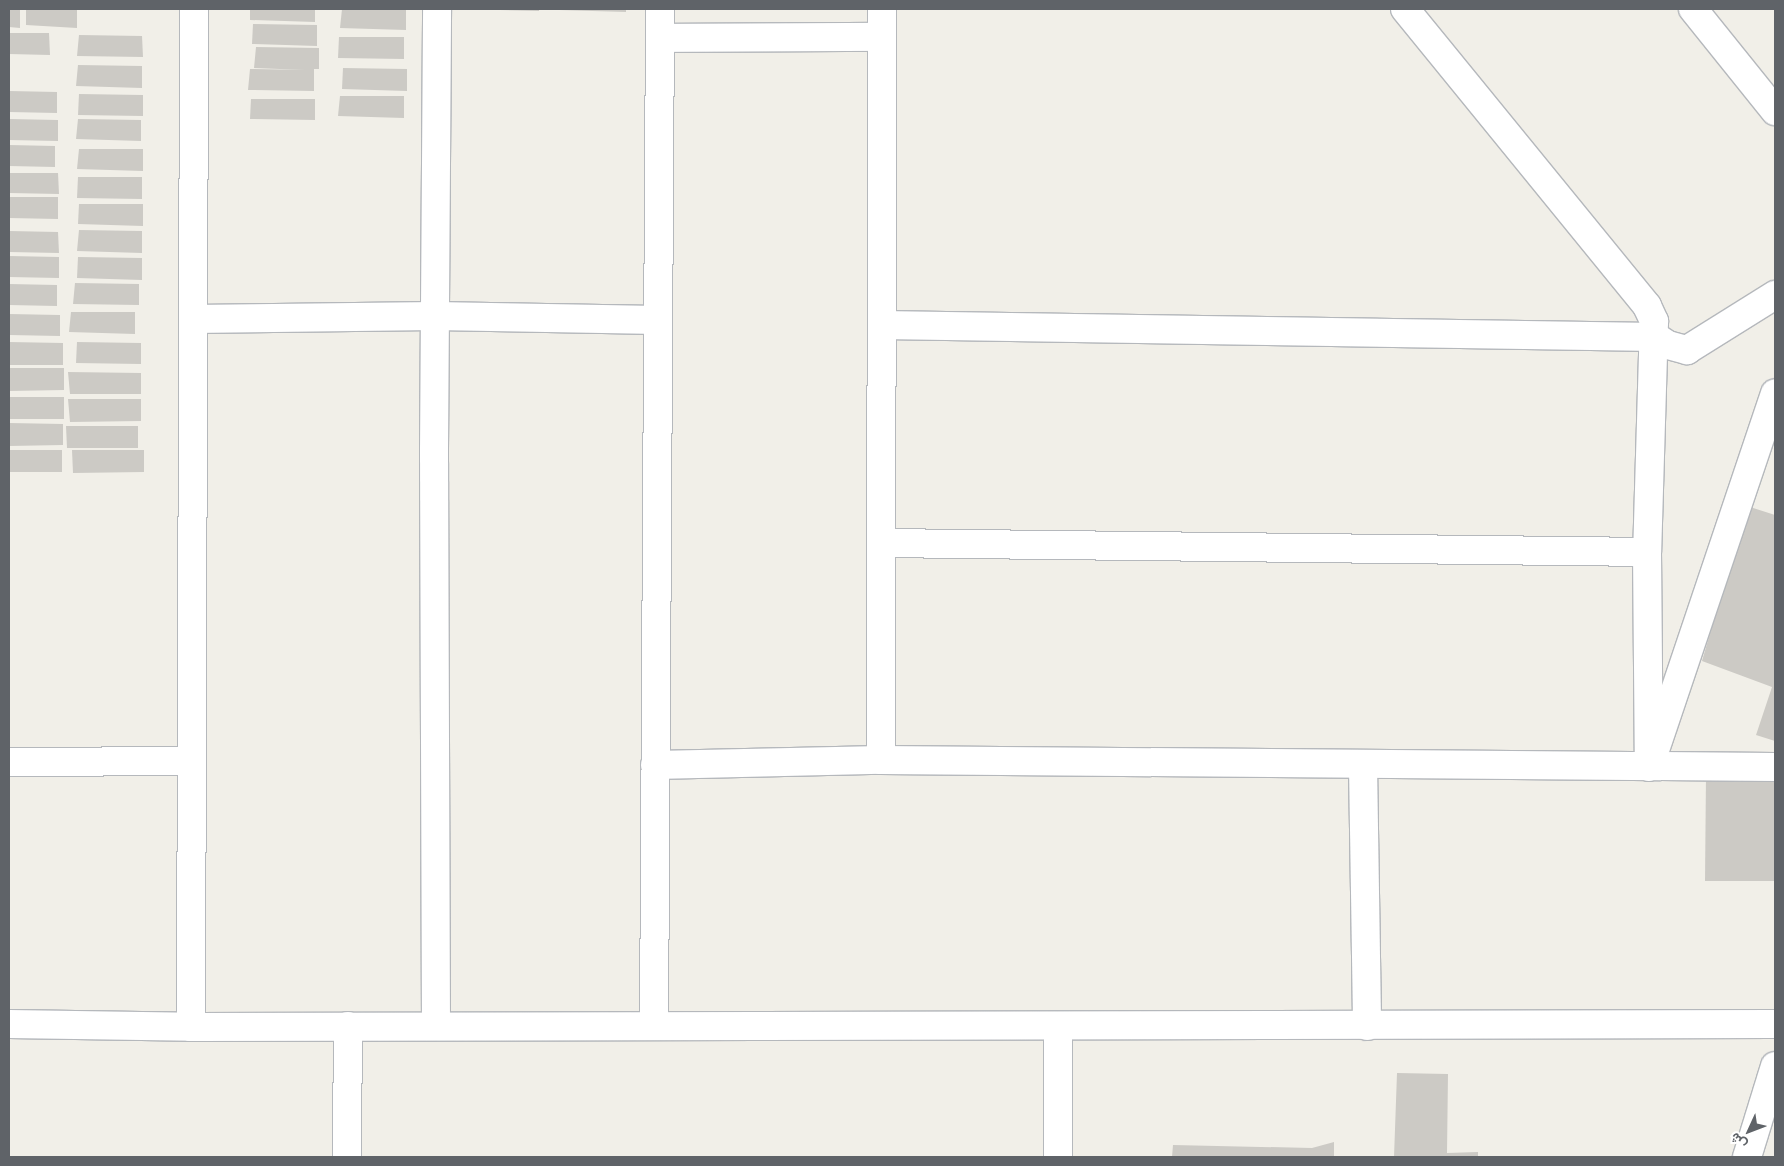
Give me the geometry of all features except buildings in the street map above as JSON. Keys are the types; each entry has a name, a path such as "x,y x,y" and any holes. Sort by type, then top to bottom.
{"street":[{"path":"191,1027 194,9"},
{"path":"436,1026 435,316 437,9"},
{"path":"654,1026 660,9"},
{"path":"881,760 882,9"},
{"path":"1405,9 1647,306 1654,321 1656,337 1647,552 1649,767"},
{"path":"1693,9 1775,111"},
{"path":"660,38 882,37"},
{"path":"882,325 1656,337 1668,345 1687,350 1775,295"},
{"path":"193,319 435,316 658,320"},
{"path":"1649,767 1775,393"},
{"path":"881,543 1647,552"},
{"path":"655,765 881,760 1775,767"},
{"path":"9,762 192,761"},
{"path":"1363,765 1367,1026"},
{"path":"9,1024 191,1027 1775,1024"},
{"path":"347,1157 348,1026"},
{"path":"1058,1026 1058,1157"},
{"path":"1747,1157 1775,1066"}]}
